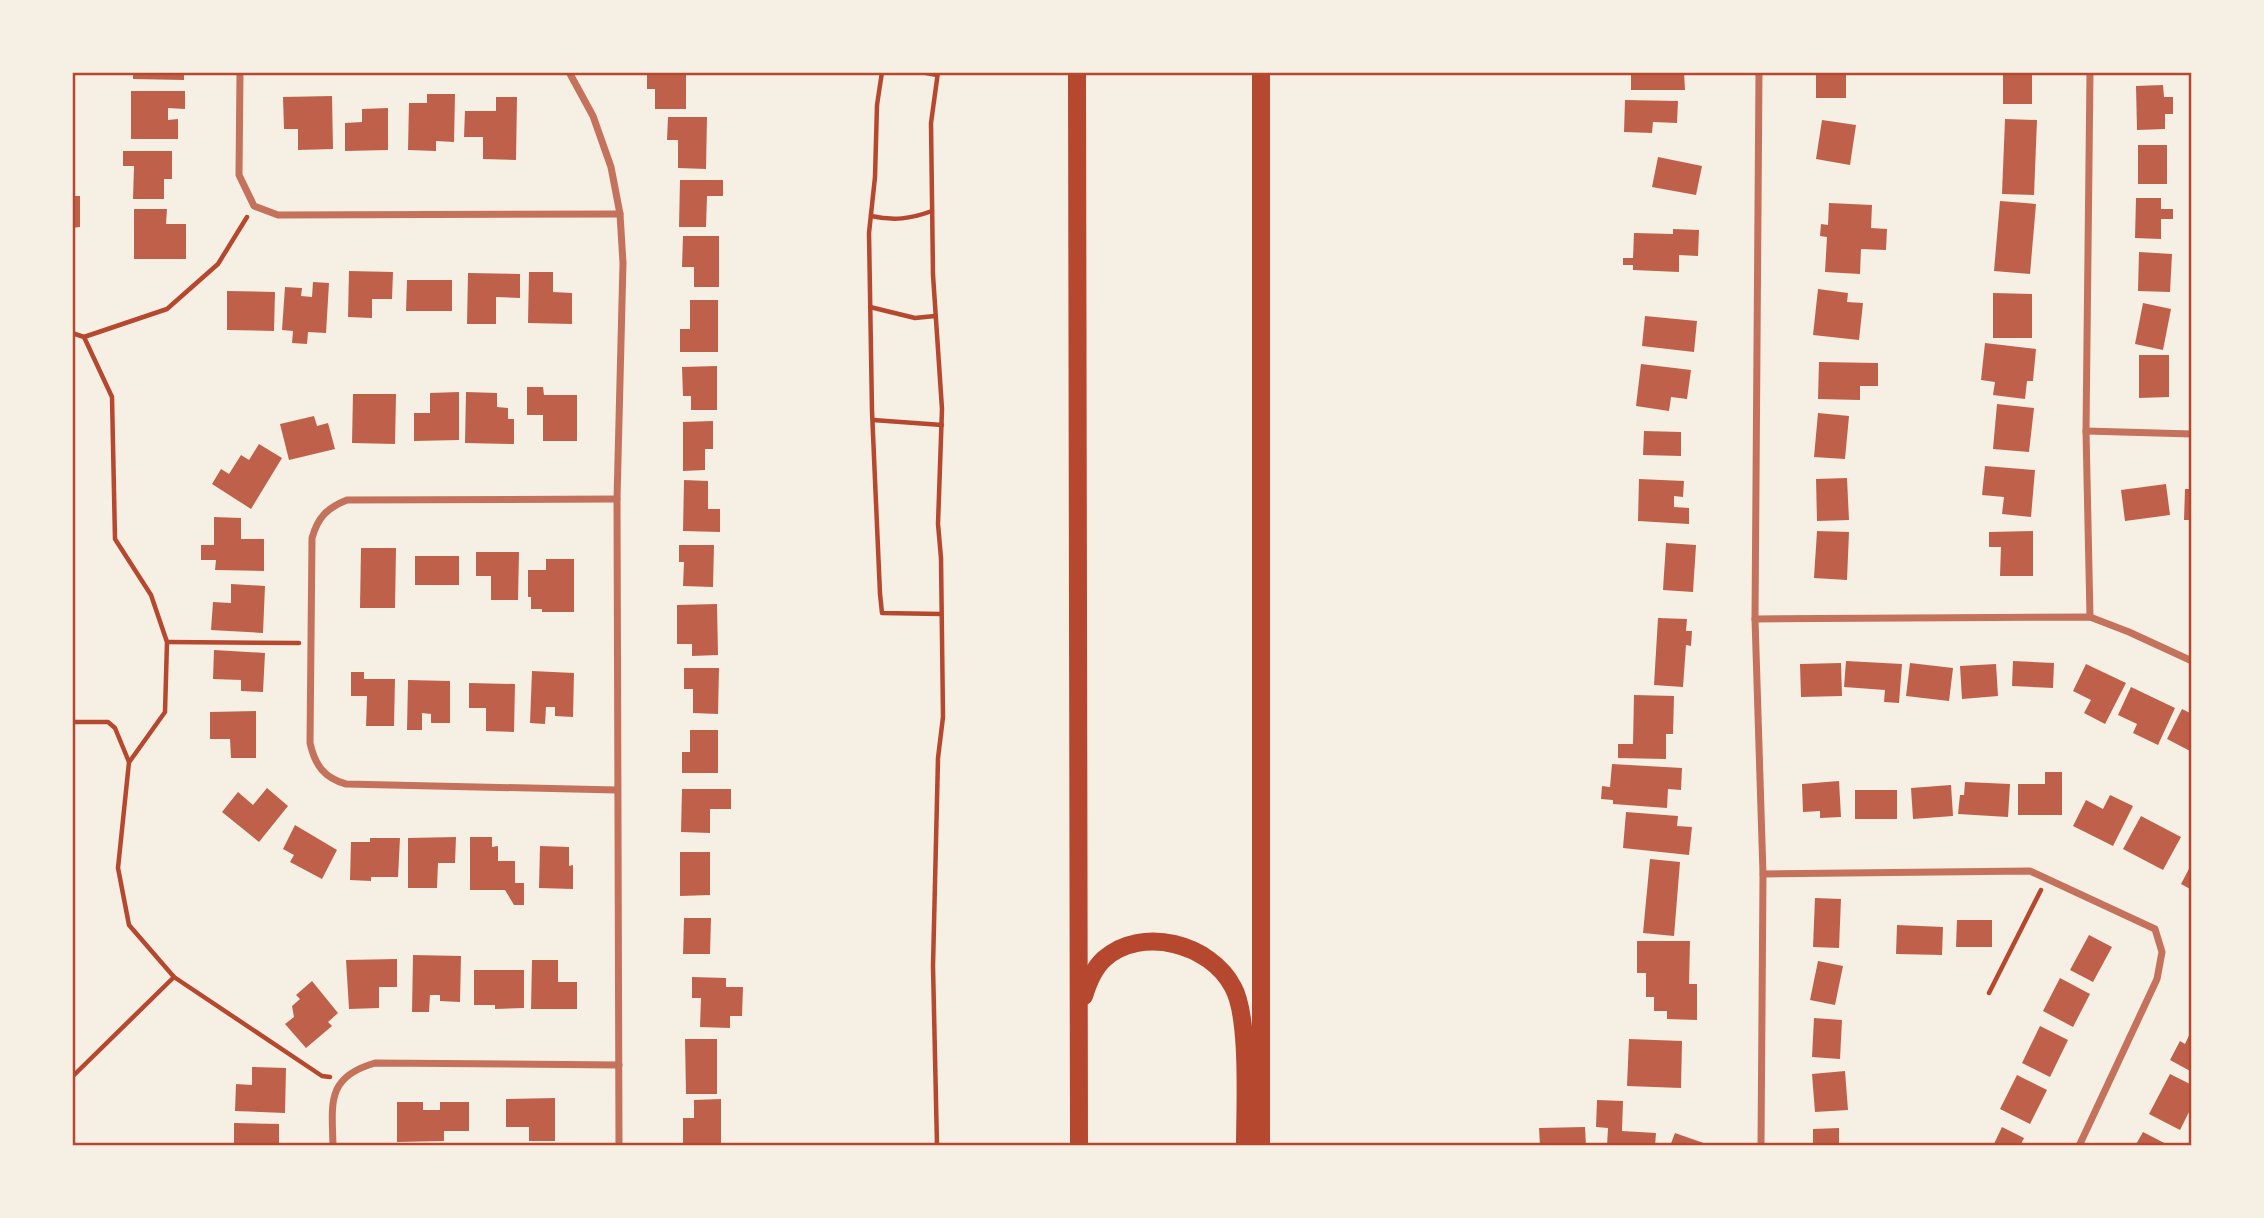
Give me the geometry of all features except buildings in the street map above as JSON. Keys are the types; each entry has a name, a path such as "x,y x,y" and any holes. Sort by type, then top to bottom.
{"main road":[{"path":"1077,72 1079,1146"},
{"path":"1261,72 1261,1146"},
{"path":"1079,1012 1090,977 1103,959 1116,951 1151,941 1175,944 1207,957 1219,967 1234,987 1241,1012 1245,1146"}],"street":[{"path":"240,72 239,175 254,206 278,215 620,214"},
{"path":"569,72 603,140 620,214 623,263 617,499 620,1146"},
{"path":"1759,72 1755,619 1763,874 1761,1146"},
{"path":"2090,617 2087,431 2091,72"},
{"path":"2087,431 2192,434"},
{"path":"617,499 347,500 325,511 312,538 310,743 314,759 323,772 333,781 346,784 617,790"},
{"path":"1755,619 2090,617 2192,661"},
{"path":"1763,874 2030,871 2155,929 2162,952 2157,979 2079,1146"},
{"path":"332,1146 332,1107 342,1079 355,1069 374,1063 619,1065"}],"path":[{"path":"882,72 877,106 875,177 869,233 873,420 883,613 941,614"},
{"path":"920,72 938,74 931,123 935,316 941,368 942,425 937,524 941,558 943,717 938,758 933,966 937,1146"},
{"path":"72,333 84,337 167,309 218,264 254,206"},
{"path":"871,216 891,220 910,219 932,211"},
{"path":"870,307 915,318 935,316"},
{"path":"84,337 112,397 115,539 151,595 167,642 165,712 129,762"},
{"path":"873,420 942,425"},
{"path":"167,642 312,644"},
{"path":"72,722 108,722 115,728 129,762 118,868 129,925 174,977 322,1076 342,1079"},
{"path":"1989,993 2047,878"},
{"path":"72,1077 174,977"}]}
